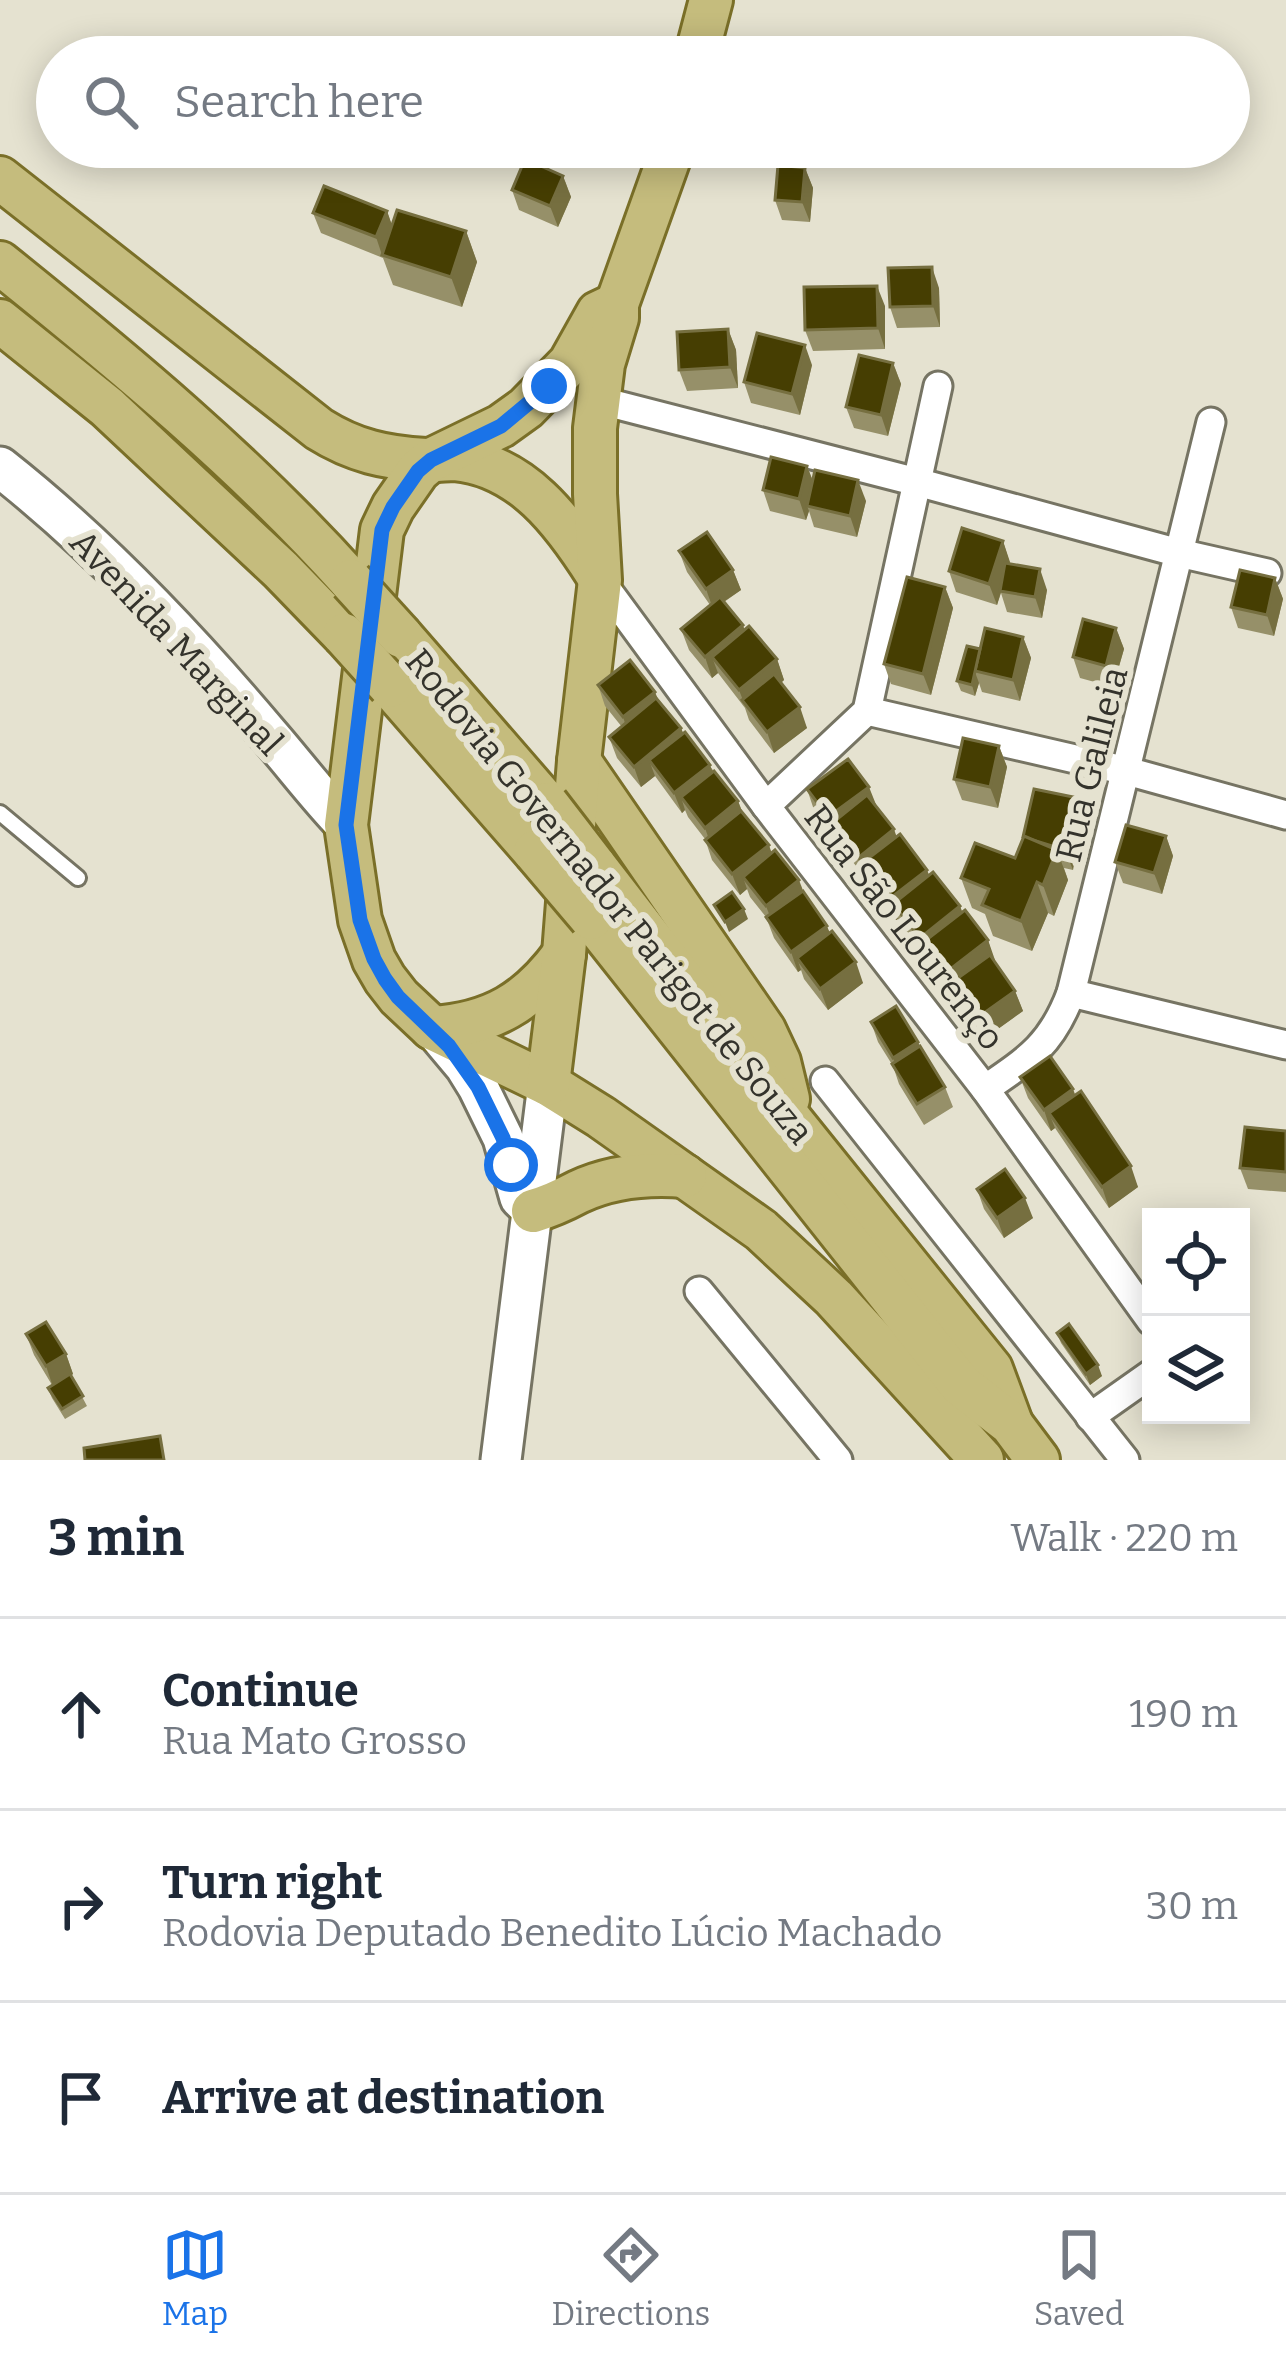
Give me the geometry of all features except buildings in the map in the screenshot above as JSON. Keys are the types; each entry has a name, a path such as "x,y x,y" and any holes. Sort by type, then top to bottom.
{"main road":[{"path":"702,36 711,0"},
{"path":"548,1084 600,580 595,494 598,400 617,304 666,168"},
{"path":"0,178 319,429 362,452 456,459 526,489 564,524 600,580"},
{"name":"Rodovia Governador Parigot de Souza","path":"0,263 137,373 313,538 547,804 991,1369 1011,1424"},
{"path":"617,304 598,313 570,363 526,407 501,426 418,471 382,530 346,825 360,920 374,959 398,997 432,1028 548,1084 761,1230 798,1262 982,1460"},
{"name":"Rodovia Governador Parigot de Souza","path":"0,321 107,407 344,634 591,918 961,1385 1011,1424 1038,1460"},
{"path":"579,760 764,1030 779,1062 794,1124"},
{"path":"432,1028 472,1023 513,1006 532,992 564,954"},
{"path":"533,1211 622,1178 685,1176"}],"street":[{"path":"766,806 867,711 938,386"},
{"path":"598,400 1267,573"},
{"name":"Rua Galileia","path":"985,1089 1047,1042 1072,993 1211,422"},
{"name":"Avenida Marginal","path":"0,467 131,585 346,825"},
{"name":"Rua São Lourenço","path":"600,580 766,806 985,1089 1147,1316"},
{"path":"867,711 1127,771 1286,815"},
{"path":"1072,993 1286,1046"},
{"path":"432,1028 478,1087 503,1138 520,1198 533,1211"},
{"path":"825,1081 1125,1460"},
{"path":"501,1460 548,1084"},
{"path":"699,1291 838,1460"},
{"path":"1090,1417 1142,1380"}],"lane":[{"path":"0,813 78,878"}],"route":[{"path":"511,1165 492,1112 465,1066 398,997 374,959 360,920 346,825 382,530 418,471 501,426 549,386"}]}
